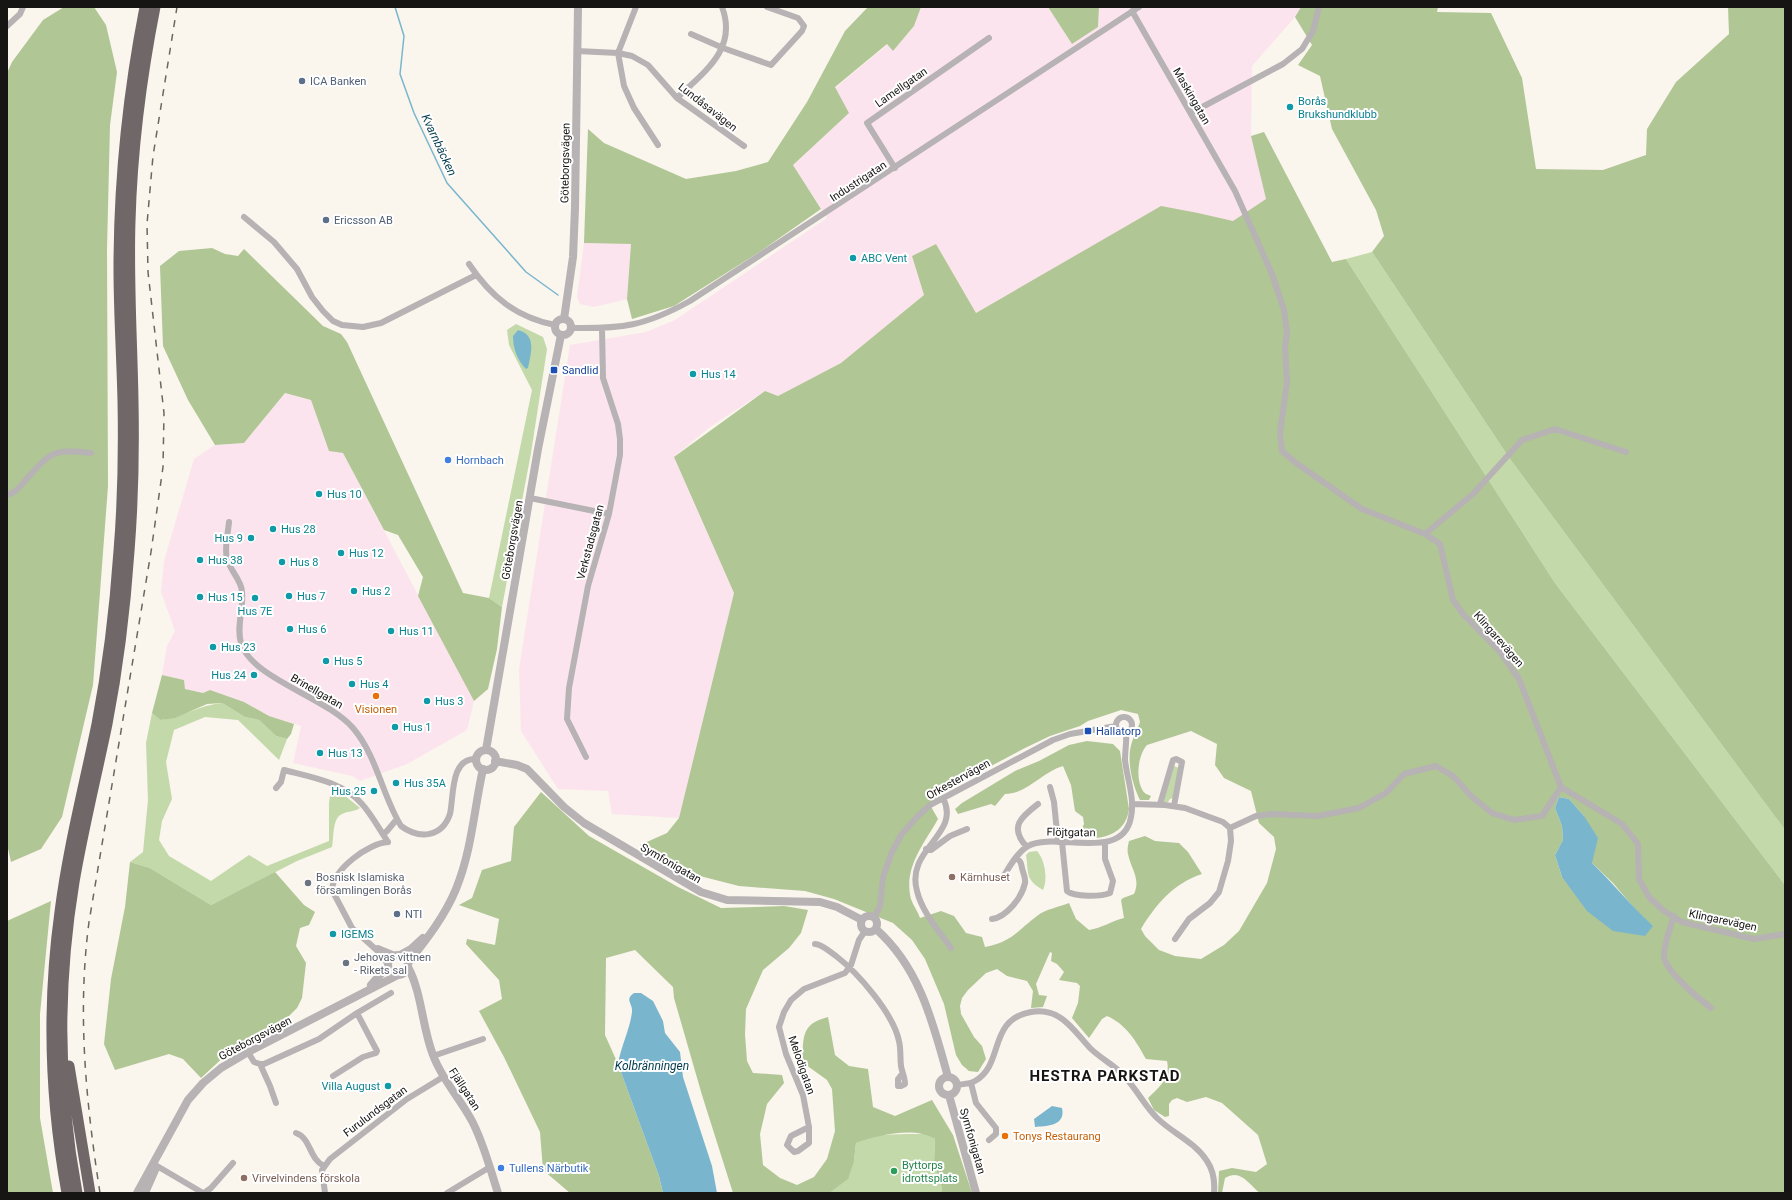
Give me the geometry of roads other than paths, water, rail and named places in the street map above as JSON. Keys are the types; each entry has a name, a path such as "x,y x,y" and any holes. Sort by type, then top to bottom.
{"highway":[{"path":"67,1193 55,1105 52,1043 52,1000 58,922 64,883 98,721 114,610 121,518 123,465 123,402 119,273 122,174 130,93 145,7"},
{"path":"77,1193 69,1142 64,1082 62,1042 63,982 74,883 107,722 117,661 128,568 133,465 129,273 132,175 139,100 155,7"},
{"path":"63,982 68,1062 90,1193"}],"street":[{"path":"7,26 20,14 23,7"},
{"name":"Göteborgsvägen","path":"564,319 573,257 578,7"},
{"path":"636,7 618,53 624,86 634,108 658,144"},
{"path":"677,98 713,63 723,48 726,31 722,7"},
{"path":"691,34 723,48 768,64 774,63 802,31 804,26 798,18 767,7"},
{"name":"Industrigatan","path":"571,328 602,329 640,323 659,317 688,302 1139,7"},
{"path":"1191,113 1283,64 1302,49 1313,31 1319,7"},
{"name":"Maskingatan","path":"1132,11 1235,191 1272,274 1284,310 1287,333 1285,347 1287,382 1280,433 1282,451 1296,463 1362,509 1425,534"},
{"name":"Lamellgatan","path":"895,168 867,123 989,38"},
{"name":"Lundåsavägen","path":"578,51 618,53 632,56 648,65 677,98 744,146"},
{"path":"244,217 274,242 298,270 312,297 323,311 333,321 342,324 363,327 381,323 476,275"},
{"path":"469,264 476,275 489,289 514,310 528,318 555,325"},
{"path":"564,319 570,322 571,328 567,334 561,335 556,331 555,325 558,320 564,319"},
{"name":"Verkstadsgatan","path":"586,757 567,719 569,688 588,586 609,514 620,455 618,424 603,378 602,329"},
{"name":"Göteborgsvägen","path":"486,750 538,449 561,335"},
{"path":"1425,534 1473,494 1522,440 1555,429 1626,452"},
{"path":"7,495 15,492 46,457 66,450 91,452"},
{"path":"530,498 609,514"},
{"name":"Brinellgatan","path":"229,522 226,547 227,559 236,579 242,586 240,632 242,647 249,658 274,678 336,712 353,728 366,748 401,826 413,833 425,835 440,830 448,820 450,814 458,770 466,760 476,759"},
{"name":"Klingarevägen","path":"1425,534 1440,544 1453,600 1463,614 1500,652 1519,679 1561,787 1622,824 1638,844 1639,879 1649,897 1682,922 1754,939 1785,934"},
{"path":"1120,718 1128,719 1131,727 1126,732 1120,732 1116,726 1120,718"},
{"name":"Orkestervägen","path":"874,918 880,906 886,870 896,845 906,828 930,805 1054,740 1070,734 1116,726"},
{"name":"Flöjtgatan","path":"1026,846 1039,842 1105,842 1117,837 1128,827 1131,818 1132,804 1125,758 1126,732"},
{"path":"486,750 492,753 495,761 491,768 482,769 477,764 476,759 480,752 486,750"},
{"path":"1160,804 1170,768 1173,760 1176,759 1182,762 1174,806"},
{"name":"Symfonigatan","path":"495,761 518,765 527,770 564,807 584,823 701,892 728,900 820,902 837,907 862,920"},
{"path":"1230,828 1256,816 1272,814 1318,816 1359,808 1386,793 1404,774 1436,766 1453,776 1492,813 1514,820 1542,816 1561,787"},
{"path":"276,788 281,782 284,770 322,780 340,787 362,803 388,842 379,842 345,867 333,884 332,890 352,928 381,954 391,972 399,975 406,972 408,965 450,903 461,876 471,837 482,769"},
{"path":"1050,786 1054,802 1067,891 1072,893 1100,895 1110,892 1112,885 1105,859 1105,842"},
{"path":"942,798 947,810 945,825 926,849 917,867 915,879 916,890 924,908 951,948"},
{"path":"1002,879 1026,846 1020,840 1017,827 1019,821 1038,804"},
{"path":"1132,804 1160,804 1174,806 1223,822 1230,828 1231,841 1228,862 1219,892 1210,903 1189,919 1175,939"},
{"path":"382,834 387,831 397,819"},
{"path":"926,849 932,850 950,836 967,829"},
{"path":"992,919 1003,915 1012,905 1025,885 1026,881 1021,862 1016,858"},
{"path":"868,916 874,918 877,923 876,929 870,932 865,931 861,926 862,920 868,916"},
{"path":"1674,916 1665,946 1664,957 1667,966 1700,1000 1711,1008"},
{"path":"388,966 390,959 411,949 434,928"},
{"path":"876,929 896,950 915,979 934,1025 948,1077"},
{"path":"849,967 859,940 865,931"},
{"path":"815,944 827,950 849,967 871,992 893,1028 899,1041 902,1074"},
{"path":"372,946 405,957 408,965"},
{"name":"Fjällgatan","path":"408,965 416,986 417,997 433,1056 443,1077 472,1120 498,1193"},
{"name":"Göteborgsvägen","path":"368,990 388,966"},
{"name":"Melodigatan","path":"809,1126 791,1136 787,1145 789,1149 798,1152 804,1148 810,1138 809,1126 803,1095 786,1054 779,1026 784,1012 791,1000 804,989 845,973 849,967"},
{"name":"Göteborgsvägen","path":"137,1193 188,1100 203,1083 221,1068 248,1052 399,975"},
{"name":"Fjällgatan","path":"399,975 408,980 417,997"},
{"path":"248,1052 254,1062 264,1064 319,1039 357,1012 391,993"},
{"path":"333,1076 363,1057 376,1053 377,1051 357,1012"},
{"path":"957,1085 971,1083 981,1077 988,1070 993,1059 1000,1034 1017,1018 1030,1012 1039,1012 1064,1019 1072,1026 1094,1052 1124,1075 1155,1116 1204,1156 1212,1171 1214,1193"},
{"path":"433,1056 483,1039"},
{"path":"260,1064 276,1103"},
{"name":"Furulundsgatan","path":"324,1166 344,1148 407,1099 443,1077"},
{"path":"948,1077 954,1079 957,1085 956,1091 949,1095 943,1093 940,1088 941,1081 948,1077"},
{"path":"971,1083 976,1103 996,1128 996,1134 989,1140"},
{"name":"Symfonigatan","path":"949,1095 976,1193"},
{"path":"296,1133 304,1138 316,1161 324,1166 322,1174 325,1193"},
{"name":"Göteborgsvägen","path":"145,1193 157,1166 162,1149"},
{"path":"157,1166 204,1193 211,1188 233,1163"},
{"path":"447,1193 490,1168"}],"water":[{"path":"518,330 524,332 530,340 531,351 528,368 526,369 516,354 514,345 513,336"},
{"path":"1559,797 1569,799 1584,816 1598,838 1592,863 1653,926 1645,936 1613,931 1587,911 1562,877 1555,855 1563,840 1562,826 1555,808"},
{"name":"Kolbränningen","path":"634,993 641,993 653,1001 663,1021 665,1033 680,1052 683,1077 712,1166 717,1193 663,1193 659,1176 618,1064 631,1018 632,1009 629,1000 631,995"},
{"path":"1052,1106 1062,1108 1061,1118 1058,1122 1050,1125 1035,1127 1034,1119"}],"waterway":[{"name":"Kvarnbäcken","path":"395,7 404,36 400,74 414,113 447,183 526,272 558,295"}],"railway":[{"path":"100,1193 87,1092 84,1024 85,956 89,922 151,552 163,467 164,413 148,272 147,224 153,156 177,7"}],"place":[{"name":"ICA Banken","path":"302,81"},
{"name":"Borås Brukshundklubb","path":"1290,107"},
{"name":"Ericsson AB","path":"326,220"},
{"name":"ABC Vent","path":"853,258"},
{"name":"Sandlid","path":"554,370"},
{"name":"Hus 14","path":"693,374"},
{"name":"Hornbach","path":"448,460"},
{"name":"Hus 10","path":"319,494"},
{"name":"Hus 28","path":"273,529"},
{"name":"Hus 9","path":"251,538"},
{"name":"Hus 12","path":"341,553"},
{"name":"Hus 38","path":"200,560"},
{"name":"Hus 8","path":"282,562"},
{"name":"Hus 2","path":"354,591"},
{"name":"Hus 7","path":"289,596"},
{"name":"Hus 15","path":"200,597"},
{"name":"Hus 7E","path":"255,598"},
{"name":"Hus 6","path":"290,629"},
{"name":"Hus 11","path":"391,631"},
{"name":"Hus 23","path":"213,647"},
{"name":"Hus 5","path":"326,661"},
{"name":"Hus 24","path":"254,675"},
{"name":"Hus 4","path":"352,684"},
{"name":"Visionen","path":"376,696"},
{"name":"Hus 3","path":"427,701"},
{"name":"Hus 1","path":"395,727"},
{"name":"Hallatorp","path":"1088,731"},
{"name":"Hus 13","path":"320,753"},
{"name":"Hus 35A","path":"396,783"},
{"name":"Hus 25","path":"374,791"},
{"name":"Kärnhuset","path":"952,877"},
{"name":"Bosnisk Islamiska församlingen Borås","path":"308,883"},
{"name":"NTI","path":"397,914"},
{"name":"IGEMS","path":"333,934"},
{"name":"Jehovas vittnen - Rikets sal","path":"346,963"},
{"name":"Villa August","path":"388,1086"},
{"name":"Tonys Restaurang","path":"1005,1136"},
{"name":"Tullens Närbutik","path":"501,1168"},
{"name":"Byttorps idrottsplats","path":"894,1171"},
{"name":"Virvelvindens förskola","path":"244,1178"}],"district":[{"name":"HESTRA PARKSTAD","path":"1105,1076"}]}
